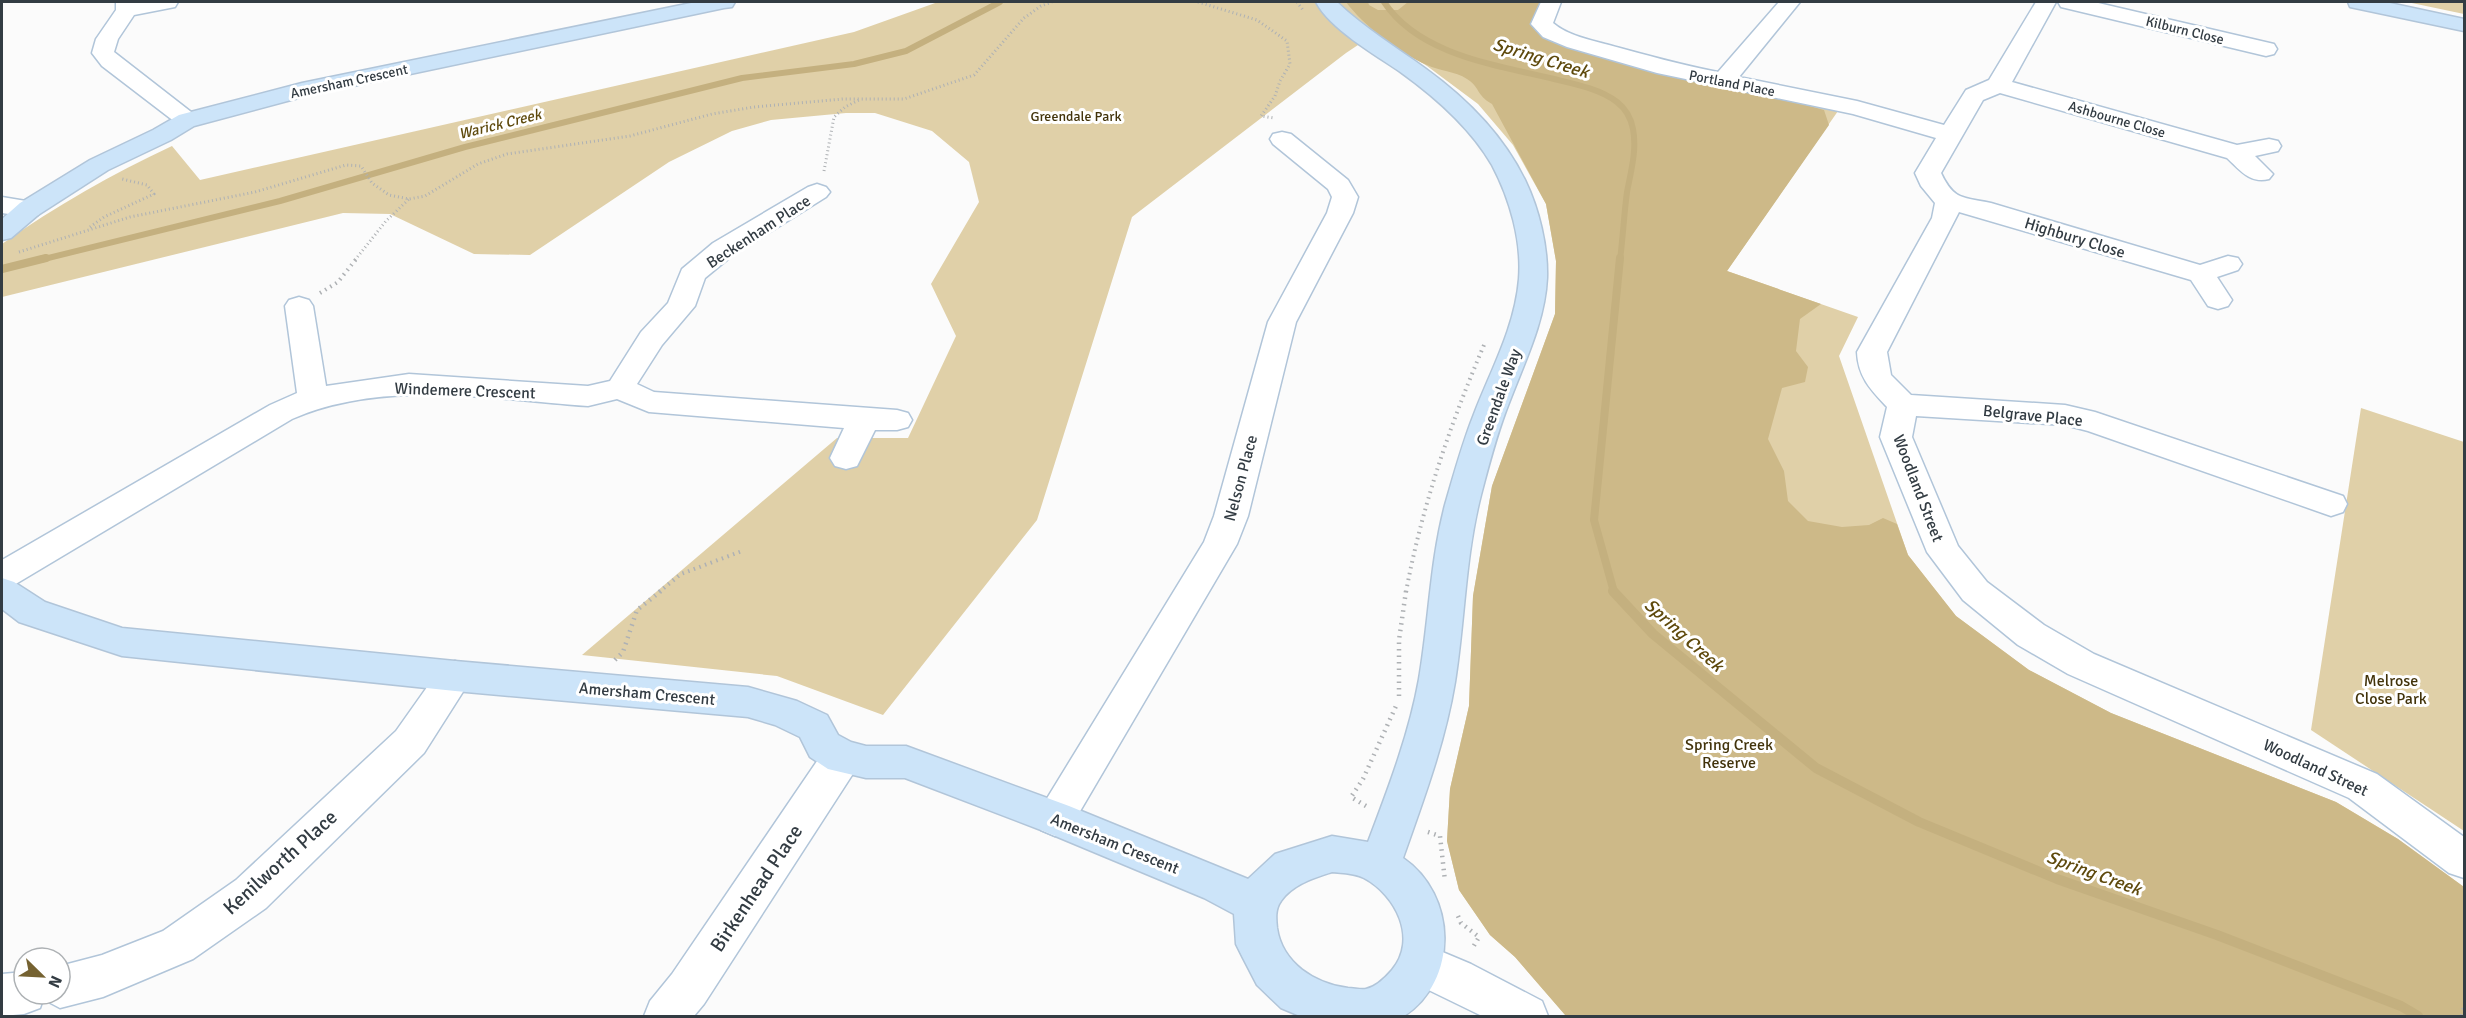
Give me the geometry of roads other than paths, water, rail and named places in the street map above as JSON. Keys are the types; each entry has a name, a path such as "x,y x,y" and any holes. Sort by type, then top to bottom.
{"street":[{"path":"167,2 127,6 107,39 103,53 110,61 187,120"},
{"name":"Amersham Crescent","path":"2,232 29,209 86,173 187,120 302,90 724,2"},
{"name":"Greendale Way","path":"1326,2 1360,34 1419,75 1464,113 1497,156 1511,177 1526,213 1533,277 1524,326 1488,418 1457,522 1437,679 1425,737 1380,865"},
{"name":"Portland Place","path":"1551,2 1542,24 1551,32 1575,42 1665,68 1857,108 1950,135"},
{"path":"1724,80 1790,2"},
{"path":"1903,405 1881,384 1872,370 1872,352 1945,218 1948,202 1934,186 1928,173 1974,95 1998,85 2046,2"},
{"name":"Kilburn Close","path":"2069,2 2286,55"},
{"path":"2358,2 2464,25"},
{"name":"Ashbourne Close","path":"1998,85 2236,153 2260,174"},
{"name":"Nelson Place","path":"1055,818 1220,544 1231,516 1282,322 1340,213 1345,197 1339,185 1282,139"},
{"name":"Ashbourne Close","path":"2236,153 2269,146"},
{"name":"Beckenham Place","path":"620,388 651,339 681,306 692,275 723,249 817,192"},
{"name":"Highbury Close","path":"1948,202 1982,209 2201,274"},
{"path":"2,205 29,209"},
{"path":"2218,300 2201,274 2228,264"},
{"path":"299,306 314,398"},
{"name":"Windemere Crescent","path":"2,576 281,412 314,398 409,384 588,396 620,388"},
{"path":"620,388 649,402 897,420"},
{"name":"Belgrave Place","path":"1903,405 2065,415 2095,422 2225,478 2331,504"},
{"name":"Woodland Street","path":"1903,405 1902,414 1896,424 1896,438 1944,552 1975,591 2031,635 2081,664 2363,786 2464,860"},
{"path":"846,458 864,419"},
{"name":"Amersham Crescent","path":"2,591 32,612 122,642 455,676 748,702 784,712 814,726 824,746 842,757 866,762 906,762 1055,818 1219,885 1258,905"},
{"name":"Kenilworth Place","path":"72,984 103,976 178,945 250,894 410,742 455,676"},
{"name":"Birkenhead Place","path":"666,1017 688,989 842,757"},
{"path":"1332,854 1357,856 1380,865 1399,879 1414,897 1423,919 1426,942 1421,964 1407,988 1383,1006 1354,1014 1289,1009 1258,958 1254,931 1258,905 1269,885 1287,869 1308,858 1332,854"},
{"path":"1421,964 1526,1017"}],"waterway":[{"name":"Warick Creek","path":"40,260 280,201 465,147 742,78 854,64 906,51 1000,2"},
{"name":"Spring Creek","path":"1384,2 1399,20 1438,46 1484,62 1587,88 1610,97 1623,108 1632,125 1634,145 1620,260"},
{"name":"Warick Creek","path":"2,269 46,258"},
{"name":"Spring Creek","path":"1614,592 1594,520 1620,258"},
{"name":"Spring Creek","path":"1613,591 1653,634 1816,768 1919,822 2057,879 2217,935 2401,1006 2418,1016"}],"park label":[{"name":"Greendale Park","path":"1076,116"},
{"name":"Melrose Close Park","path":"2391,689"},
{"name":"Spring Creek Reserve","path":"1729,753"}]}
